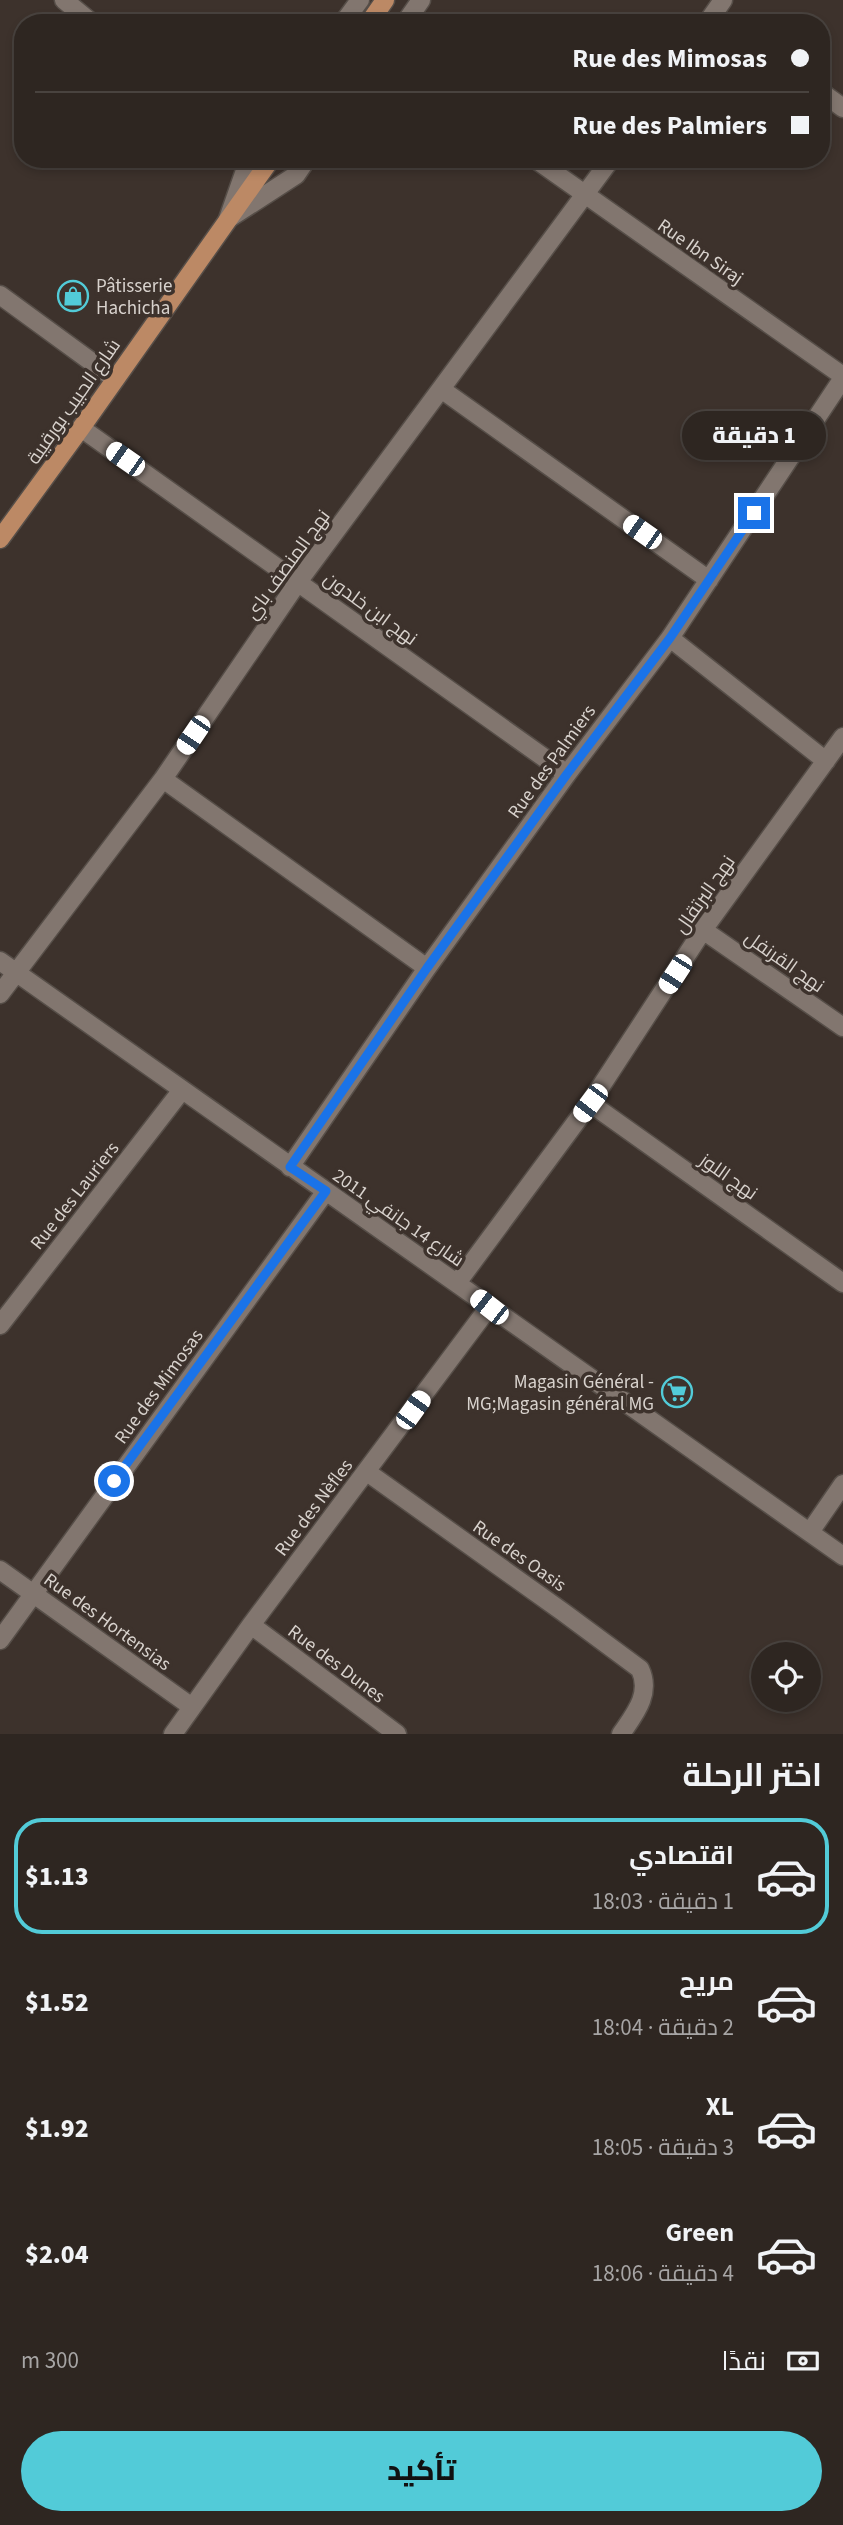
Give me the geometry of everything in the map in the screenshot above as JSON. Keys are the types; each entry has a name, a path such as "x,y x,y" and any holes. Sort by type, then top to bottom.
{"main road":[{"name":"شارع الحبيب بورقيبة","path":"0,539 265,168"}],"street":[{"path":"64,0 81,14"},
{"name":"شارع الحبيب بورقيبة","path":"228,219 246,168"},
{"name":"شارع الحبيب بورقيبة","path":"228,219 296,175 301,168"},
{"name":"Rue Ibn Siraj","path":"548,168 843,377"},
{"name":"نهج المنصف باي","path":"0,995 163,779 298,582 604,168"},
{"path":"0,295 115,379"},
{"name":"Rue des Palmiers","path":"290,1167 427,968 567,774 670,638 843,377"},
{"path":"441,389 709,580"},
{"name":"نهج ابن خلدون","path":"81,428 567,774"},
{"path":"670,638 826,761"},
{"name":"نهج البرتقال","path":"457,1283 590,1103 703,930 843,737"},
{"path":"163,779 427,968"},
{"name":"نهج القرنفل","path":"703,930 843,1027"},
{"name":"شارع 14 جانفي 2011","path":"0,961 843,1556"},
{"name":"Rue des Lauriers","path":"0,1325 182,1090"},
{"name":"نهج اللوز","path":"590,1103 843,1283"},
{"name":"Rue des Mimosas","path":"0,1640 326,1191"},
{"name":"Rue des Nèfles","path":"173,1734 251,1625 489,1307"},
{"name":"Rue des Oasis","path":"367,1472 632,1662 645,1679 640,1706 621,1734"},
{"path":"810,1532 843,1484"},
{"name":"Rue des Hortensias","path":"0,1570 192,1707"},
{"name":"Rue des Dunes","path":"251,1625 397,1734"}],"place":[{"name":"Pâtisserie Hachicha","path":"73,296"},
{"name":"Magasin Général - MG;Magasin général MG","path":"677,1392"}],"route":[{"path":"114,1481 326,1191 290,1167 427,968 567,774 670,638 754,513"}]}
